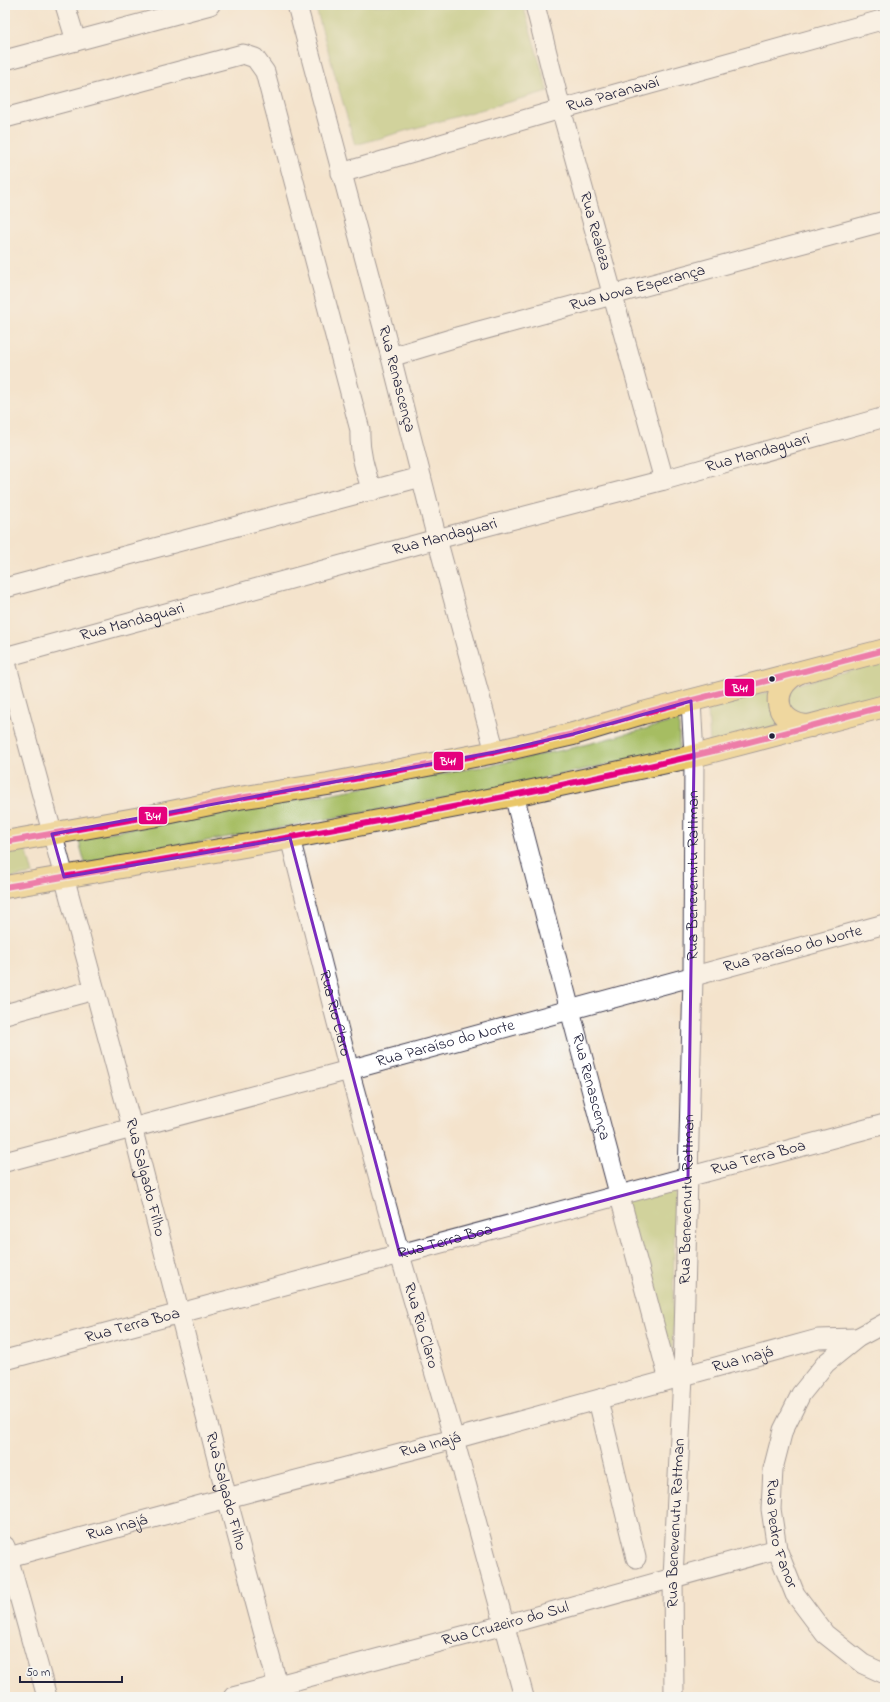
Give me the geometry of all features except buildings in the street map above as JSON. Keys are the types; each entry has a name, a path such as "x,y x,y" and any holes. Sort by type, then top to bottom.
{"main road":[{"path":"5,842 152,816 239,798 328,784 495,752 573,734 885,650"},
{"path":"799,673 789,677 782,685 779,695 779,706 783,715 791,722 801,726 811,726"},
{"path":"5,886 290,838 514,795 694,756 885,706"}],"street":[{"path":"65,5 76,41"},
{"path":"5,60 210,5"},
{"name":"Rua Renascença","path":"297,5 391,357 437,539 495,752"},
{"name":"Rua Realeza","path":"535,5 561,109 614,294 664,480"},
{"name":"Rua Paranavaí","path":"341,173 561,109 882,19"},
{"path":"5,118 242,54 256,58 265,72 360,430 359,445 372,491"},
{"name":"Rua Nova Esperança","path":"391,357 457,337 885,221"},
{"name":"Rua Mandaguari","path":"5,658 437,539 664,480 885,418"},
{"path":"5,588 421,477"},
{"name":"Rua Salgado Filho","path":"5,658 132,1127 227,1498 280,1691"},
{"name":"Rua Benevenutu Rattman","path":"674,1697 673,1577 676,1378 688,1178 693,977 694,756 691,701"},
{"name":"Rua Renascença","path":"514,795 570,1010 621,1196 676,1378"},
{"name":"Rua Rio Claro","path":"290,838 349,1070 400,1255 454,1440 524,1697"},
{"name":"Rua Paraíso do Norte","path":"5,1162 885,924"},
{"path":"5,1014 94,990"},
{"name":"Rua Terra Boa","path":"5,1360 885,1124"},
{"name":"Rua Pedro Fanor","path":"885,1323 857,1338 826,1363 801,1394 783,1430 773,1469 770,1509 777,1549 795,1594 825,1634 863,1664 885,1674"},
{"name":"Rua Inajá","path":"6,1554 454,1440 818,1339 857,1338"},
{"path":"598,1400 636,1558"},
{"name":"Rua Cruzeiro do Sul","path":"233,1697 280,1691 504,1624 777,1549"},
{"path":"6,1554 47,1697"}],"highlighted area":[{"path":"691,701 694,756 688,1178 400,1255 290,838 64,877 52,834 495,752 573,734"}],"green space":[{"path":"315,5 523,5 548,91 355,145"},
{"path":"885,661 885,698 710,744 708,708"},
{"path":"679,720 679,749 499,788 85,863 78,838 497,764 576,747"},
{"path":"25,845 33,874 5,879 5,849"},
{"path":"675,1188 672,1375 624,1201"}],"transit line":[{"name":"B41","path":"5,842 152,816 239,798 328,784 495,752 573,734 643,713 885,650"},
{"name":"B41","path":"5,887 350,826 522,793 717,750 885,706"}]}
